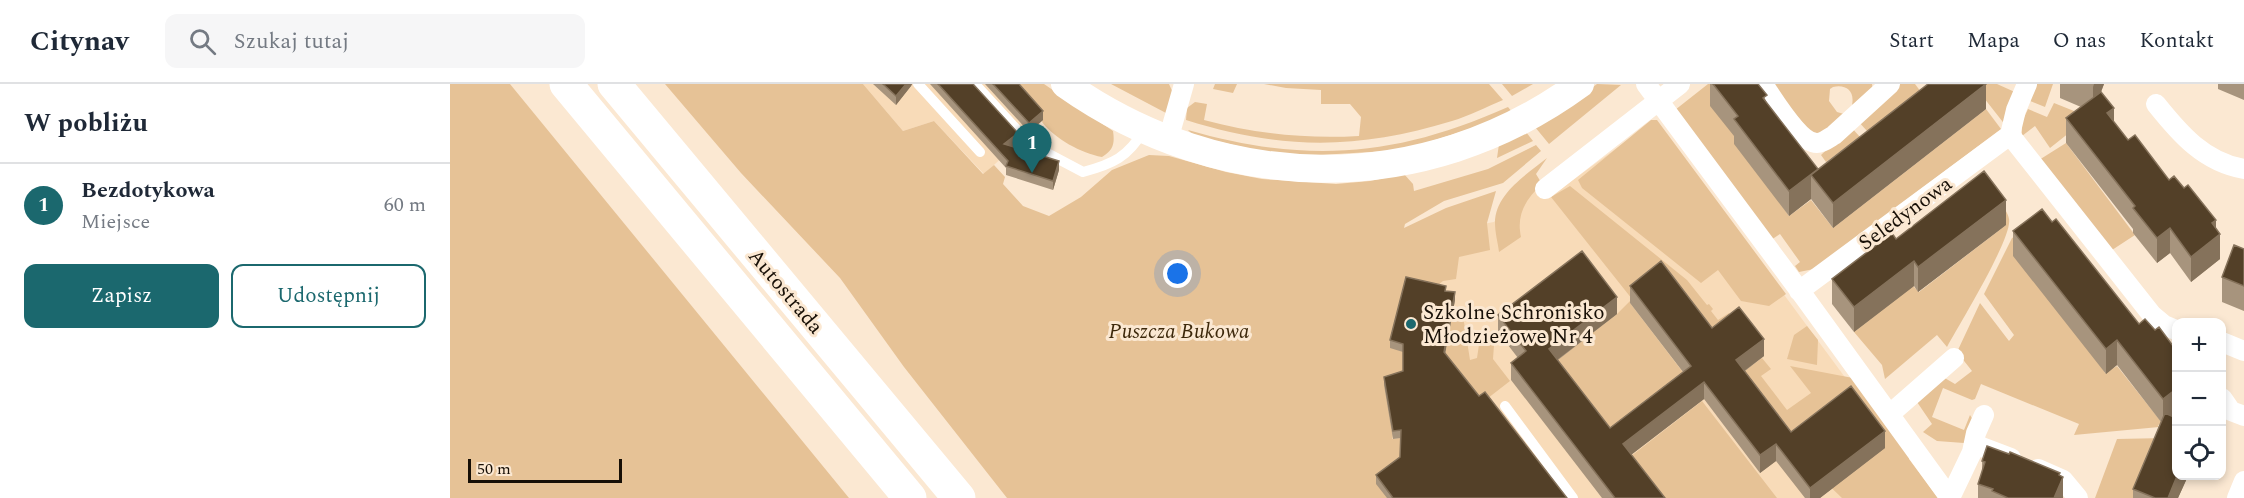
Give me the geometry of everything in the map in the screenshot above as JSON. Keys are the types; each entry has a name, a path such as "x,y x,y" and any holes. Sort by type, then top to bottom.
{"highway":[{"name":"Autostrada","path":"566,84 910,498"},
{"name":"Autostrada","path":"614,84 958,498"}],"street":[{"path":"1065,84 1112,115 1199,152 1266,166 1321,170 1370,167 1424,158 1482,139 1524,120 1572,86"},
{"path":"1156,135 1184,84"},
{"path":"1646,84 1950,498"},
{"path":"1545,189 1680,84"},
{"path":"1763,84 1797,130 1807,140 1816,143 1834,135 1890,84"},
{"path":"2027,84 2016,110 2010,135 2152,315 2170,327"},
{"path":"2156,104 2191,145 2212,158 2244,169"},
{"name":"Seledynowa","path":"1799,291 2010,135"},
{"path":"2226,344 2244,351"},
{"path":"1890,414 1954,357"},
{"path":"2226,404 2231,411 2244,416"},
{"path":"1950,498 1984,415"},
{"path":"1974,444 2063,480 2078,498"},
{"path":"2237,498 2244,481"}],"lane":[{"path":"918,84 980,152"},
{"path":"975,84 1030,144 1083,172 1120,159 1133,148 1156,135"},
{"path":"1505,406 1573,498"}],"shaded area":[{"path":"863,84 1012,84 1043,120 984,174 934,121 903,131"},
{"path":"1655,120 1892,441 1938,498 1373,498 1341,458 1401,238 1494,222 1535,176 1551,196"}],"green space":[{"path":"450,84 510,84 849,498 450,498"},
{"name":"Puszcza Bukowa","path":"665,84 863,84 903,131 934,121 983,174 994,165 1005,177 1003,184 1023,206 1049,216 1081,197 1112,170 1149,155 1169,156 1226,172 1262,179 1336,184 1370,181 1404,174 1413,184 1414,191 1488,169 1536,145 1541,151 1503,183 1444,201 1405,224 1404,228 1446,208 1496,191 1487,223 1490,250 1459,257 1456,279 1443,281 1438,285 1403,352 1403,379 1392,439 1401,438 1400,465 1387,498 1007,498 904,367 840,278 741,173"},
{"path":"1011,84 1044,84 1113,131 1114,140 1109,152 1102,157 1094,155 1077,149 1061,139 1047,128 1042,122 1043,119"},
{"path":"1111,84 1169,84 1173,93 1166,113"},
{"path":"1215,84 1237,84 1233,93 1213,89"},
{"path":"1264,84 1489,84 1503,100 1458,119 1417,131 1351,141 1319,143 1254,137 1186,120 1187,108 1195,102 1207,104 1204,120 1223,125 1281,134 1320,137 1359,136 1361,117 1350,104 1321,104 1321,90"},
{"path":"1502,84 1533,84 1512,96"},
{"path":"1597,84 1621,85 1549,144 1535,127 1560,112"},
{"path":"1708,84 1753,84 1738,141 1789,216 1811,200 1833,228 1986,109 2001,129 1814,269 1799,272 1795,266 1800,262 1780,234 1768,242 1675,110"},
{"path":"1770,84 1872,84 1873,91 1852,105 1851,92 1846,88 1838,86 1830,89 1829,101 1837,112 1844,114 1830,132 1812,134"},
{"path":"1899,84 1915,84 1921,92 1867,131 1858,121"},
{"path":"1973,84 1997,84 2017,93 2006,126"},
{"path":"2037,84 2053,84 2045,107 2030,101"},
{"path":"2054,103 2089,117 2050,148 2035,126 2022,136 2022,122 2028,109 2047,117"},
{"path":"1508,107 1512,112 1485,124 1404,150 1286,157 1194,136 1188,130 1272,148 1312,151 1350,150 1389,145 1427,136 1467,124"},
{"path":"1651,120 1657,120 1786,294 1769,306 1741,301 1718,270 1701,283 1582,188 1578,180"},
{"path":"1851,127 1860,137 1826,162 1821,155"},
{"path":"1526,132 1533,141 1497,158 1499,144"},
{"path":"2066,143 2135,235 2112,250 2039,160"},
{"path":"1547,158 1536,174 1542,184 1531,195 1521,214 1521,237 1499,252 1495,223 1500,203 1521,178"},
{"path":"1570,186 1687,280 1713,309 1711,311 1718,320 1729,313 1739,324 1712,345 1630,303 1691,383 1610,445 1549,366 1617,314 1632,299 1551,197"},
{"path":"1988,188 2009,219 2003,244 1984,282 1947,347 1937,335 1885,379 1882,365 1854,332 1913,286 1919,292 2006,225"},
{"path":"2036,224 2105,373 2117,366 2163,424 2158,425 2159,427 2074,435 2079,424 1981,384 1975,399 1972,400 1943,388 1932,417 1964,430 1970,415 1973,420 1964,443 1937,441 1923,432 1932,424 1917,402 1943,377 1955,384 1972,371 1957,352 1980,303 2009,341 2014,335 1984,294 2012,238"},
{"path":"1463,316 1470,360 1477,358 1480,338 1490,338 1494,345 1493,359 1510,381 1479,405 1444,360 1452,317"},
{"path":"1807,326 1818,340 1817,365 1787,359 1794,335"},
{"path":"1762,358 1771,369 1761,376 1787,410 1811,393 1790,366 1853,378 1909,453 1909,459 1938,498 1842,498 1791,449 1736,377"},
{"path":"1702,401 1777,498 1655,498 1626,460"},
{"path":"2165,438 2140,498 2095,498 2117,439"}],"building":[{"path":"883,84 906,84 896,96"},
{"path":"938,84 973,84 1018,133 1004,144 1059,161 1053,181 1006,166 1008,161"},
{"path":"993,84 1019,84 1043,111 1029,123"},
{"path":"1713,84 1758,84 1767,95 1763,98 1818,169 1789,191 1734,119 1738,116"},
{"path":"1928,84 1986,84 1833,203 1811,175"},
{"path":"2101,92 2114,108 2107,113 2128,140 2135,135 2169,180 2174,176 2184,188 2188,185 2216,220 2212,223 2220,234 2191,257 2170,228 2157,238 2133,208 2135,206 2066,118"},
{"path":"1984,171 2006,200 1918,267 1914,261 1854,307 1832,279 1892,233 1896,239"},
{"path":"2042,209 2052,222 2056,219 2139,324 2145,319 2155,330 2159,327 2172,345 2172,392 2163,399 2117,340 2106,349 2013,231"},
{"path":"2234,245 2244,249 2244,286 2222,277"},
{"path":"1582,251 1617,297 1549,349 1610,428 1691,366 1630,286 1661,261 1712,328 1739,307 1764,339 1736,360 1791,432 1851,386 1885,431 1810,488 1776,444 1760,455 1704,382 1623,444 1665,498 1615,498 1511,363 1526,351 1498,315"},
{"path":"1406,277 1446,286 1445,291 1455,292 1444,352 1479,396 1485,392 1567,498 1393,498 1376,475 1400,457 1401,430 1393,431 1384,377 1403,371 1403,344 1390,340"},
{"path":"2165,413 2172,416 2172,480 2175,480 2168,498 2155,498 2133,489"},
{"path":"1987,446 2009,454 2010,452 2060,473 2059,475 2063,477 2054,498 2008,498 1992,491 1993,489 1978,484"}],"place":[{"name":"Bezdotykowa","path":"1032,173"},
{"name":"Szkolne Schronisko Młodzieżowe Nr 4","path":"1411,324"}]}
